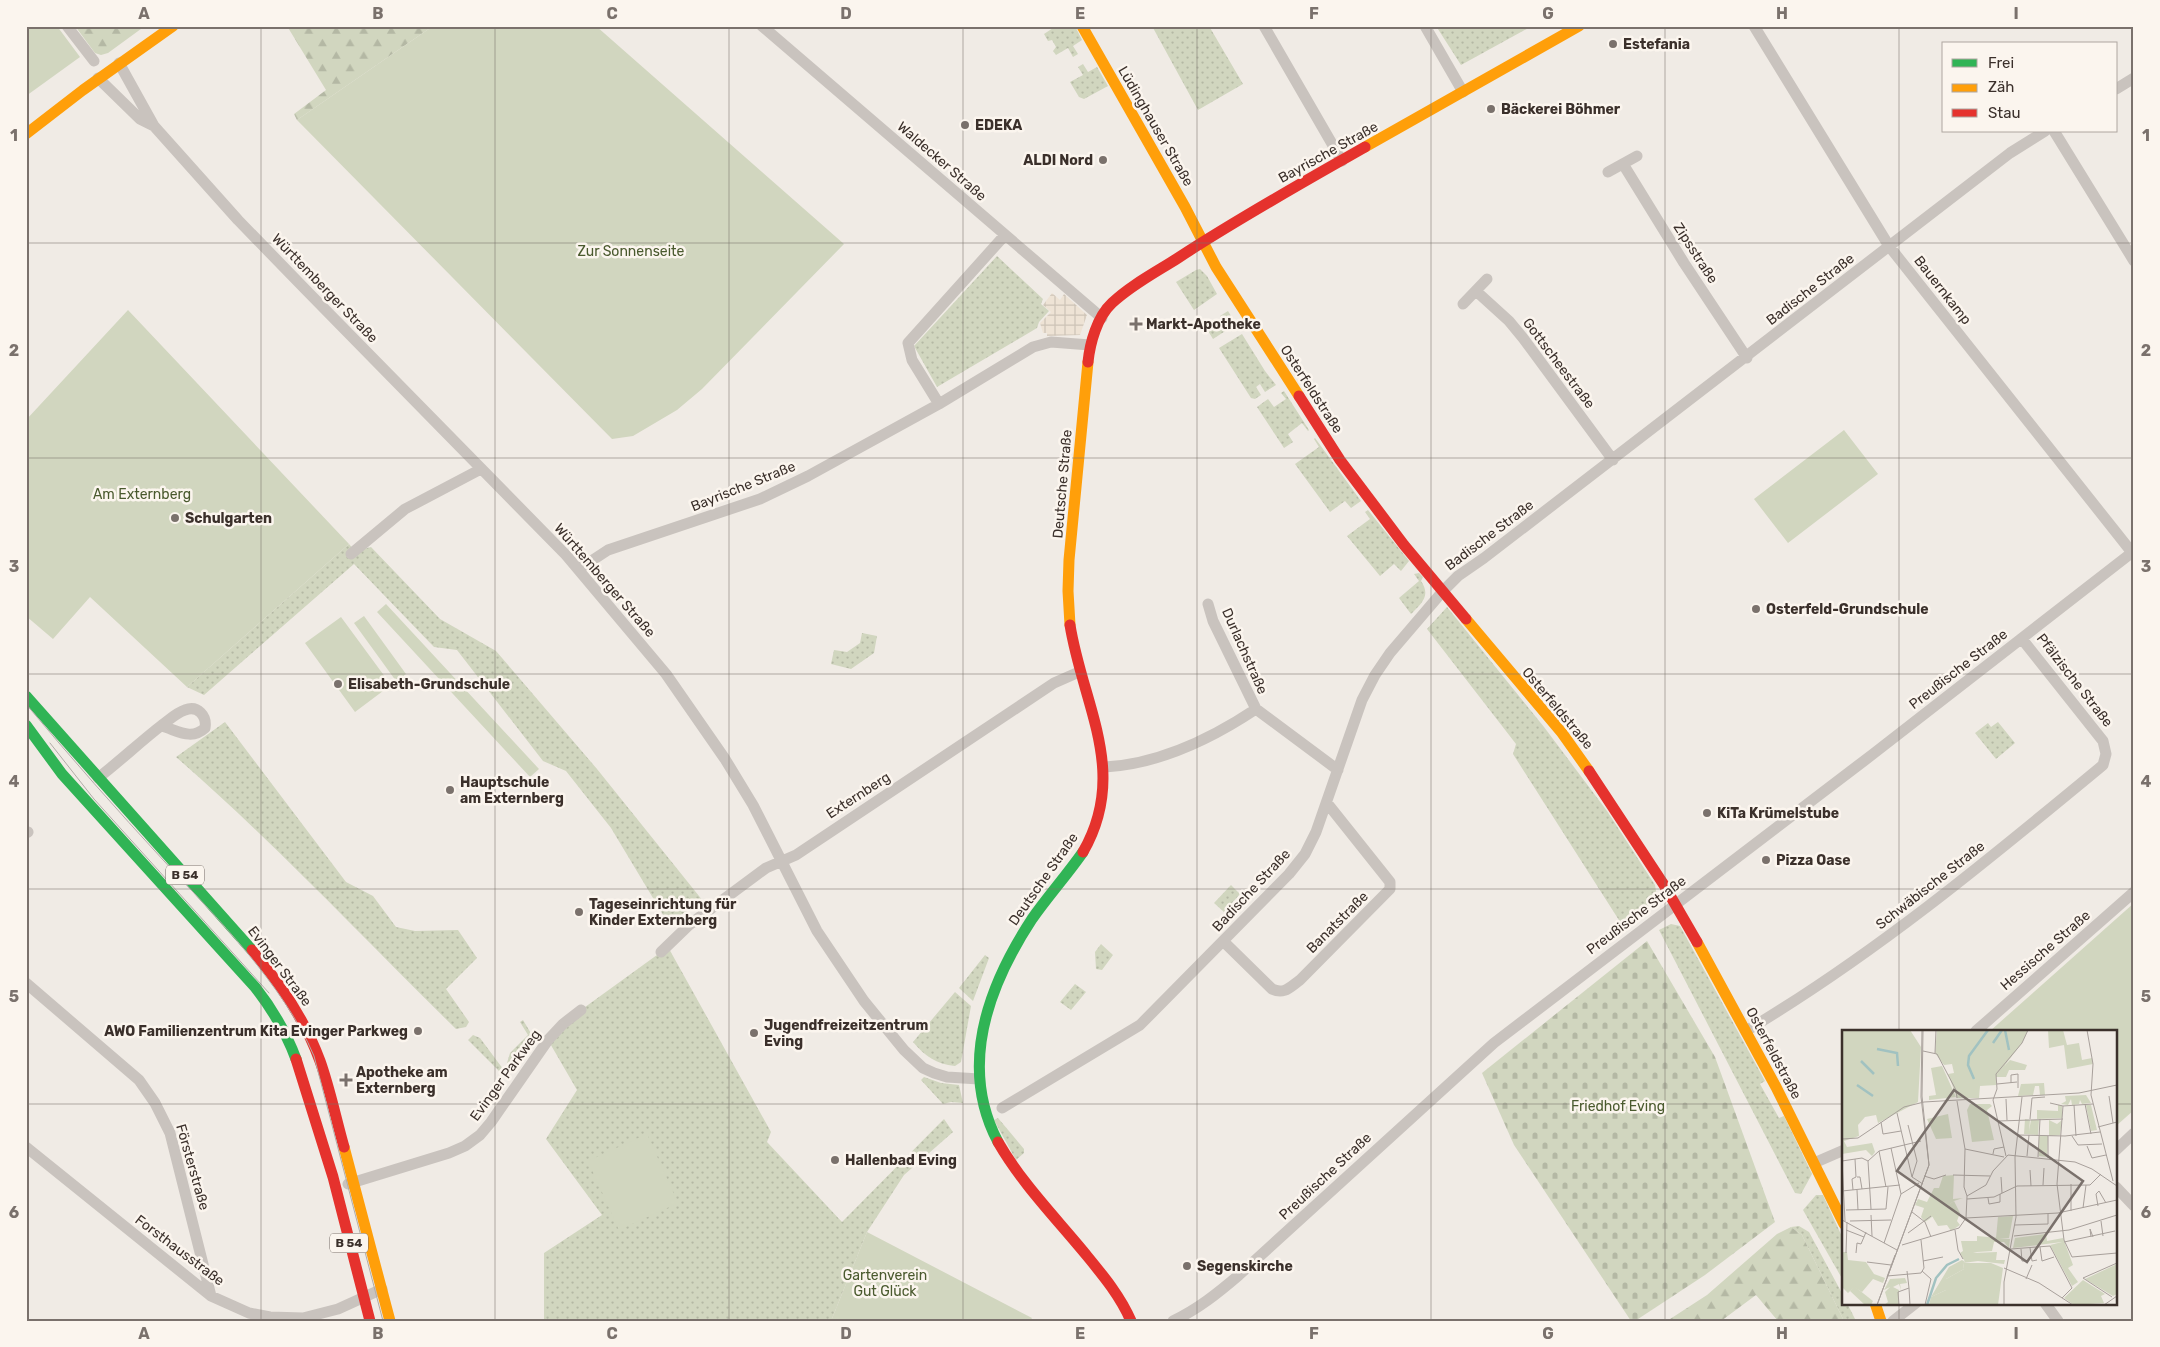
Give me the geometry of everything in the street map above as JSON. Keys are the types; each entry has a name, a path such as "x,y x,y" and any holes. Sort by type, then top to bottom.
{"street":[{"path":"67,26 94,61"},
{"path":"26,134 98,78 173,26"},
{"name":"Waldecker Straße","path":"762,26 1102,318"},
{"name":"Lüdinghauser Straße","path":"1082,26 1203,241"},
{"path":"1264,26 1342,161"},
{"path":"1425,26 1463,92"},
{"name":"Bayrische Straße","path":"1102,318 1111,304 1130,288 1203,241 1579,26"},
{"name":"Bauernkamp","path":"1754,26 1890,246 2133,553"},
{"name":"Württemberger Straße","path":"119,64 154,126 250,232 579,569 666,674 726,759 783,861 788,876 817,931 864,1000 904,1050 923,1068 934,1073 947,1077 979,1079"},
{"name":"Württemberger Straße","path":"98,78 140,118 154,126"},
{"path":"2118,88 2134,78"},
{"name":"Badische Straße","path":"1002,1108 1140,1025 1290,874 1305,854 1316,832 1362,700 1375,675 1390,653 1443,591 1471,566 1747,358 2010,153 2040,132"},
{"path":"2055,132 2134,261"},
{"path":"1608,172 1637,156"},
{"name":"Zipsstraße","path":"1623,164 1684,263 1747,358"},
{"path":"938,404 912,360 908,343 1005,235"},
{"name":"Osterfeldstraße","path":"1203,241 1216,267 1340,460 1370,502 1528,695 1548,716 1584,763 1676,904 1746,1031 1842,1220"},
{"path":"1463,304 1487,279"},
{"name":"Gottscheestraße","path":"1476,291 1523,338 1613,460"},
{"name":"Deutsche Straße","path":"1102,318 1090,345 1068,595 1074,650 1079,672 1098,730 1105,768 1102,805 1090,841 1078,861 1022,936 994,990 981,1042 979,1079 988,1125 1009,1163 1103,1276 1126,1307 1131,1321"},
{"name":"Bayrische Straße","path":"579,569 608,550 760,499 808,476 1042,344 1051,342 1090,345"},
{"path":"351,554 405,509 480,469"},
{"name":"Preußische Straße","path":"1173,1321 1211,1299 1239,1276 1494,1043 2133,553"},
{"name":"Durlachstraße","path":"1208,604 1213,621 1256,709 1338,770"},
{"name":"Pfälzische Straße","path":"2022,638 2104,741"},
{"name":"Externberg","path":"661,952 689,925 766,868 796,855 1054,682 1079,672"},
{"name":"Evinger Straße","path":"26,696 222,915 274,977 297,1011 312,1039 321,1063 390,1321"},
{"name":"Durlachstraße","path":"1105,768 1118,767 1158,757 1183,748 1208,738 1256,709"},
{"name":"B 54","path":"26,725 62,774 255,987 274,1012 288,1036 306,1086 370,1321"},
{"path":"98,778 161,726"},
{"name":"Schwäbische Straße","path":"1746,1031 1799,999 1852,963 1950,890 2102,765 2106,754 2104,741"},
{"name":"Banatstraße","path":"1224,941 1272,989 1280,992 1285,991 1300,980 1390,889 1390,882 1327,803"},
{"name":"Hessische Straße","path":"1977,1030 2134,892"},
{"name":"Försterstraße","path":"26,983 139,1080 155,1103 170,1132 211,1296"},
{"name":"Evinger Parkweg","path":"335,1187 448,1153 465,1146 480,1135 491,1122 548,1040 563,1024 581,1010"},
{"path":"2118,1148 2134,1133"},
{"name":"Forsthausstraße","path":"26,1147 211,1296 249,1313 303,1320 338,1309 382,1289"},
{"path":"1814,1163 1842,1151"},
{"path":"2118,1189 2134,1206"},
{"path":"1875,1304 1881,1321"},
{"path":"1892,1321 1915,1304"},
{"path":"2046,1304 2058,1321"},
{"path":"332,1321 338,1309"}],"green space":[{"path":"26,26 57,26 80,57 26,96"},
{"path":"75,26 145,26 108,53 101,55 95,53"},
{"path":"287,26 433,26 297,120 294,114 326,90"},
{"name":"Zur Sonnenseite","path":"433,26 596,26 844,244 702,389 677,410 633,436 612,439 297,120"},
{"path":"1056,26 1075,26 1082,40 1073,46 1078,54 1073,57 1068,48 1056,55 1053,51 1056,47 1052,40 1048,41 1044,34"},
{"path":"1152,26 1209,26 1243,84 1198,110"},
{"path":"1436,26 1532,26 1461,65"},
{"path":"1083,64 1088,72 1097,67 1108,86 1084,99 1079,97 1070,82 1083,75 1078,67"},
{"path":"997,256 1043,299 1041,304 1049,311 1039,322 1037,328 937,387 914,346"},
{"path":"1200,269 1207,276 1217,294 1194,310 1176,282"},
{"name":"Am Externberg","path":"128,310 349,544 187,687 90,597 53,639 26,616 26,420"},
{"path":"1228,311 1236,324 1213,339 1205,326 1215,319 1220,326 1225,323 1220,316"},
{"path":"1242,334 1276,385 1265,392 1260,384 1256,387 1261,395 1255,399 1251,398 1219,348"},
{"path":"1284,391 1309,430 1302,423 1288,434 1293,442 1284,448 1257,407 1268,399 1274,407 1286,399 1281,393"},
{"path":"1844,430 1878,474 1788,543 1754,499"},
{"path":"1315,438 1361,501 1351,508 1345,501 1330,512 1295,464 1319,447"},
{"path":"1368,510 1409,561 1401,571 1394,564 1380,576 1347,536 1370,519 1365,512"},
{"path":"349,544 355,551 371,547 440,619 496,651 597,769 703,901 668,923 611,828 566,771 543,761 457,650 434,647 354,564 204,695 187,687"},
{"path":"1419,573 1423,577 1421,581 1424,586 1425,595 1422,603 1411,614 1399,598 1419,581 1414,574"},
{"path":"386,604 539,769 530,777 377,612"},
{"path":"1447,607 1544,727 1607,811 1655,885 1657,897 1624,928 1513,754 1516,744 1427,629"},
{"path":"364,616 406,674 396,681 354,623"},
{"path":"341,617 391,685 355,712 305,643"},
{"path":"862,633 877,636 874,653 851,669 831,664 834,650 847,652 860,643"},
{"path":"225,722 346,882 373,896 396,927 415,931 458,930 477,958 446,989 469,1022 466,1027 456,1029 283,856 176,757"},
{"path":"1998,722 2015,743 1996,759 1975,733 1988,723 1991,727"},
{"path":"1231,885 1240,894 1224,912 1214,903"},
{"path":"2134,903 2134,1110 2118,1124 2118,1030 1991,1030"},
{"path":"1671,924 1680,926 1765,1081 1760,1084 1779,1118 1784,1116 1812,1174 1801,1194 1795,1193 1659,930"},
{"name":"Friedhof Eving","path":"1647,941 1715,1057 1775,1222 1705,1275 1635,1321 1631,1321 1514,1145 1482,1073"},
{"path":"1101,944 1113,955 1102,970 1096,969 1095,952"},
{"path":"668,947 771,1132 767,1142 842,1222 944,1119 953,1132 904,1175 867,1232 831,1321 544,1321 544,1253 602,1215 546,1139 577,1090 548,1040 581,1010"},
{"path":"985,955 989,958 973,1001 959,988"},
{"path":"1075,984 1086,992 1071,1010 1060,1002"},
{"path":"955,992 971,1006 961,1062 955,1066 931,1058 913,1042"},
{"path":"523,1020 535,1040 513,1069 507,1063 510,1053 528,1035 520,1022"},
{"path":"473,1035 480,1038 509,1077 507,1079 468,1040"},
{"path":"924,1077 941,1083 959,1085 963,1103 951,1102 943,1104 921,1080"},
{"path":"998,1118 1024,1149 1024,1153 1016,1160 994,1120"},
{"path":"647,1134 678,1203 619,1230 588,1161"},
{"path":"1816,1195 1823,1195 1842,1237 1842,1278 1803,1210"},
{"path":"1799,1226 1809,1232 1842,1293 1842,1304 1848,1304 1856,1321 1844,1321 1802,1235 1791,1227"},
{"path":"1791,1227 1802,1235 1844,1321 1778,1321 1756,1295 1721,1321 1667,1321 1707,1295 1777,1234"},
{"name":"Gartenverein Gut Glück","path":"867,1232 1032,1318 1030,1321 831,1321"}],"shaded area":[{"path":"1052,293 1060,300 1064,294 1087,315 1080,335 1047,336 1047,333 1043,333 1040,323 1051,312 1043,305"}],"tram line":[{"path":"26,704 247,953 285,1003 301,1030 314,1056 383,1321"},
{"path":"50,743 94,799 269,993"}],"traffic: fast":[{"path":"26,696 252,950"},
{"path":"26,725 62,774 255,987 278,1021 296,1059"},
{"path":"998,1142 986,1113 980,1085 980,1056 984,1027 991,999 1002,971 1032,919 1083,852"}],"traffic: slow":[{"path":"26,134 83,90 173,26"},
{"path":"1082,26 1185,207 1216,267 1299,396"},
{"path":"1365,147 1579,26"},
{"path":"1070,625 1069,560 1088,362"},
{"path":"1466,619 1562,733 1589,771"},
{"path":"1697,942 1776,1087 1842,1220"},
{"path":"344,1147 390,1321"},
{"path":"1875,1304 1881,1321"}],"traffic: jam":[{"path":"1088,362 1090,347 1102,315 1127,290 1247,215 1365,147"},
{"path":"1299,396 1340,460 1404,545 1466,619"},
{"path":"1070,625 1076,655 1099,739 1103,766 1102,794 1096,823 1083,852"},
{"path":"1589,771 1664,885 1697,942"},
{"path":"252,950 291,1002 307,1031 327,1082 344,1147"},
{"path":"296,1059 333,1177 370,1321"},
{"path":"998,1142 1027,1185 1110,1284 1131,1321"}],"place":[{"name":"Estefania","path":"1613,44"},
{"name":"Bäckerei Böhmer","path":"1491,109"},
{"name":"EDEKA","path":"965,125"},
{"name":"ALDI Nord","path":"1103,160"},
{"name":"Markt-Apotheke","path":"1136,324"},
{"name":"Schulgarten","path":"175,518"},
{"name":"Osterfeld-Grundschule","path":"1756,609"},
{"name":"Elisabeth-Grundschule","path":"338,684"},
{"name":"Hauptschule am Externberg","path":"450,790"},
{"name":"KiTa Krümelstube","path":"1707,813"},
{"name":"Pizza Oase","path":"1766,860"},
{"name":"Tageseinrichtung für Kinder Externberg","path":"579,912"},
{"name":"AWO Familienzentrum Kita Evinger Parkweg","path":"418,1031"},
{"name":"Jugendfreizeitzentrum Eving","path":"754,1033"},
{"name":"Apotheke am Externberg","path":"346,1080"},
{"name":"Hallenbad Eving","path":"835,1160"},
{"name":"Segenskirche","path":"1187,1266"}]}
